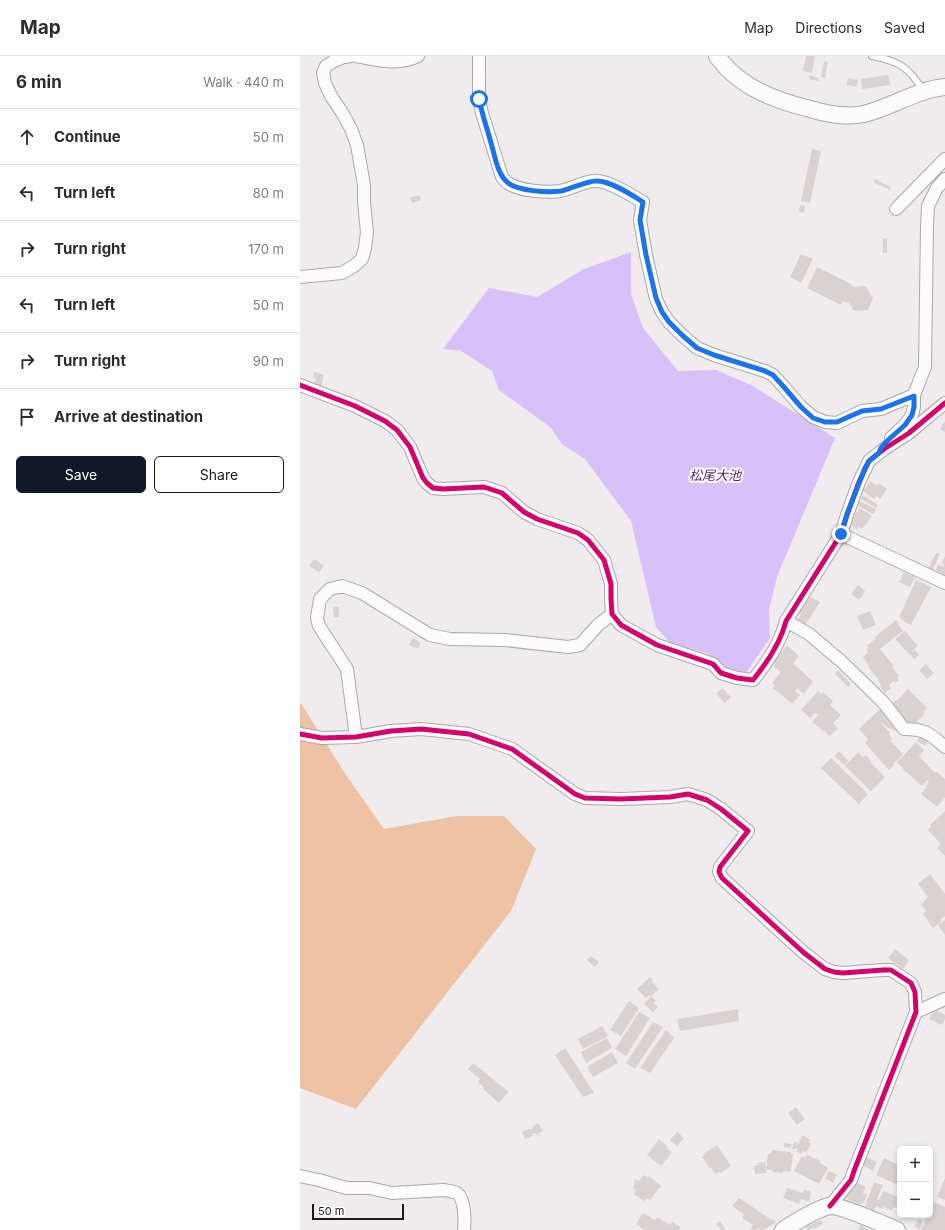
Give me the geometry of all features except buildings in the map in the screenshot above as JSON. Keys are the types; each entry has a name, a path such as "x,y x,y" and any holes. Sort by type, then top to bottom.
{"street":[{"path":"300,277 342,273 362,259 365,248 366,232 364,184 357,145 343,114 331,96 325,83 323,73 326,66 334,61 351,56"},
{"path":"356,56 398,62 418,56"},
{"path":"479,56 478,87 482,112 502,177 509,184 517,187 546,192 560,191 596,180 610,184 643,202 640,220 656,298 662,312 669,322 697,348 773,375 801,407 813,418 825,422 837,422 862,411 881,409 914,396"},
{"path":"717,56 731,72 746,84 770,97 824,113 845,116 878,110 924,91 945,87"},
{"path":"896,209 945,159"},
{"path":"879,453 881,448 905,425 912,415 914,396 926,367 928,206 937,188 945,179"},
{"path":"300,385 355,406 385,421 397,430 410,447 423,478 433,488 443,490 484,487 502,493 524,512 537,519 578,533 588,540 604,560 611,584 612,614 621,625 657,645 713,664 721,673 731,677 752,680 776,646 784,632 786,621 841,534 847,514 869,461 930,417 945,403"},
{"path":"841,534 945,583"},
{"path":"356,737 347,669 319,626 317,618 320,600 330,589 342,586 362,592 430,635 450,639 505,640 568,647 580,645 598,625 612,614"},
{"path":"786,621 809,634 842,662 884,703 904,729 917,729 924,731 945,747"},
{"path":"300,734 322,738 356,737 391,731 421,729 469,734 512,750 576,794 585,798 622,799 670,797 688,794 707,800 721,809 748,831 720,867 719,872 722,878 803,952 825,969 843,973 891,970 911,983 915,992 916,1012 851,1180 830,1206 804,1217 783,1230"},
{"path":"916,1012 945,999"},
{"path":"300,1176 346,1188 369,1188 392,1193 444,1190 452,1192 458,1194 462,1200 464,1210 464,1230"},
{"path":"830,1206 897,1230"}],"lane":[{"path":"872,56 889,59 903,66 914,77 924,91"}],"shaded area":[{"path":"300,702 348,778 384,829 457,816 504,816 536,849 511,911 356,1109 300,1088"}],"water":[{"name":"松尾大池","path":"631,252 631,294 643,328 678,371 716,370 753,386 835,438 777,577 769,610 770,638 744,676 732,673 706,653 671,644 656,627 631,521 585,459 562,444 550,427 499,390 492,371 461,351 443,349 489,288 537,297 584,269"}],"cycle path":[{"path":"300,385 355,406 385,421 397,430 410,447 423,478 433,488 484,487 502,493 524,512 537,519 578,533 588,540 604,560 611,584 612,614 621,625 657,645 713,664 721,673 737,678 753,680 763,667 781,636 786,621 841,534 859,482 869,461 884,449 909,433 945,403"},
{"path":"300,734 322,738 356,737 391,731 421,729 469,734 512,749 575,794 585,798 621,799 670,797 688,794 707,800 721,809 748,831 720,867 719,872 722,878 803,952 825,969 843,973 891,970 911,983 915,992 916,1012 851,1180 830,1206"}],"route":[{"path":"479,99 498,167 502,177 509,184 528,190 546,192 560,191 596,180 610,184 643,202 640,220 656,298 662,312 669,322 697,348 773,375 801,407 813,418 825,422 837,422 862,411 881,409 914,396 912,415 905,425 887,441 879,453 869,461 865,468 841,534"}]}
